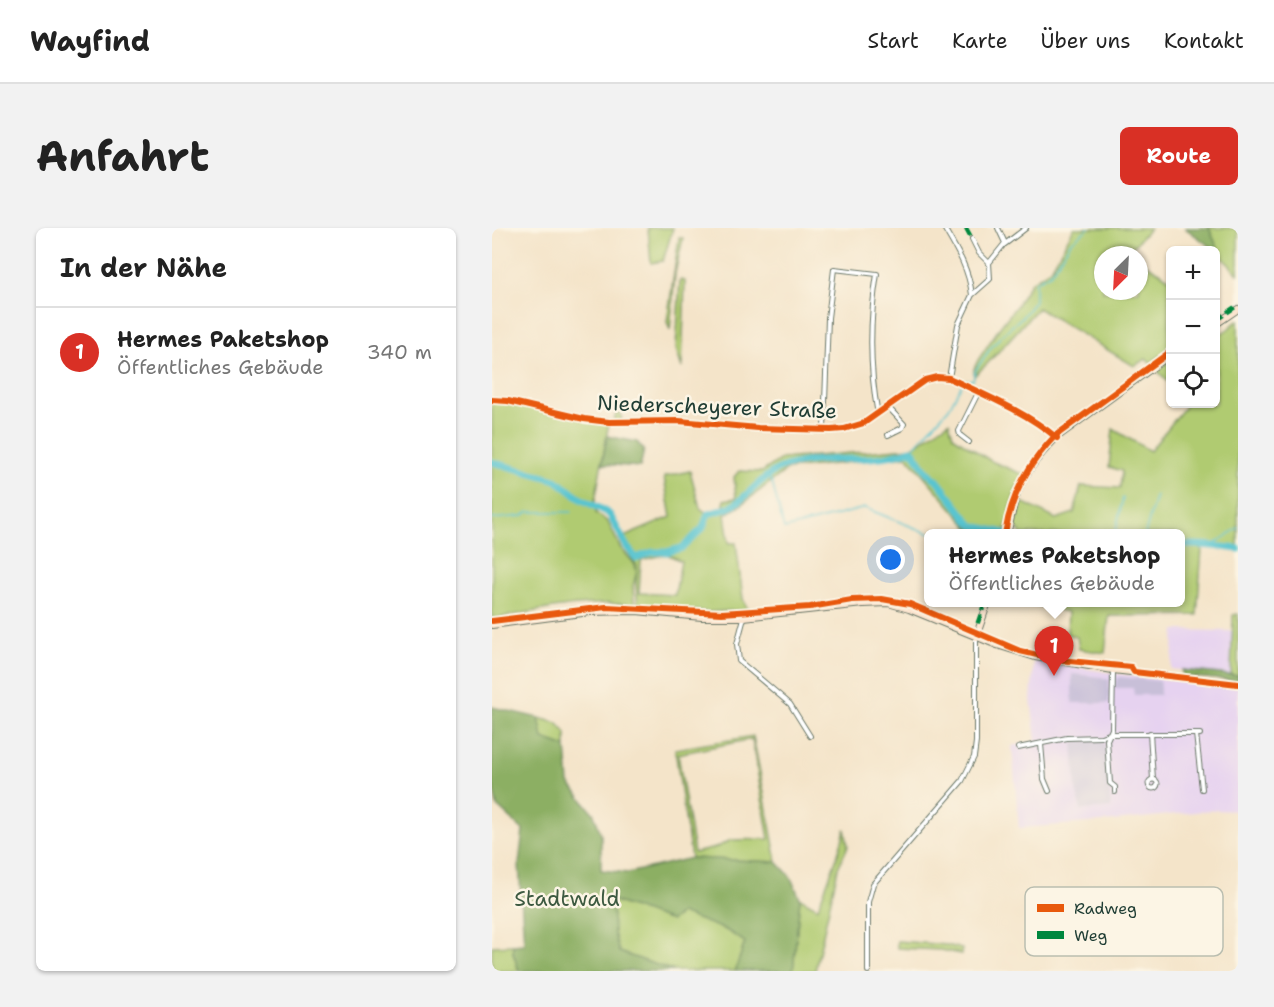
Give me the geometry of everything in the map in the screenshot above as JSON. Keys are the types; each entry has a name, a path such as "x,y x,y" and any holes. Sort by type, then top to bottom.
{"main road":[{"path":"1220,321 1238,309"},
{"path":"1008,529 1016,498 1028,474 1047,447 1166,359"},
{"path":"492,625 590,612 744,617 863,603 888,603 1018,652 1113,670 1238,684"},
{"path":"976,637 987,607"}],"street":[{"path":"944,228 961,255 971,282 972,295"},
{"path":"998,228 1004,245"},
{"path":"989,263 1004,245 1026,228"},
{"path":"972,239 979,253 989,263 990,279 972,295 958,324 949,378 1017,411 1057,438"},
{"path":"824,430 828,318 834,269 877,274 872,305 870,361 878,415"},
{"name":"Niederscheyerer Straße","path":"492,400 508,401 609,422 679,421 723,426 824,430 844,429 864,423 925,380 938,377 949,378"},
{"path":"969,441 959,431 978,393"},
{"path":"888,407 904,424 902,428 888,435"},
{"path":"744,617 737,644 739,661 790,704 810,736"},
{"path":"868,971 868,902 873,884 962,781 974,757 976,637"},
{"path":"1113,670 1112,729 1107,740 1110,783 1115,787 1115,792"},
{"path":"1150,733 1153,779"},
{"path":"1018,748 1067,738 1101,737 1109,734 1198,734 1202,789"},
{"path":"1041,744 1044,779 1049,790"}],"shaded area":[{"path":"1175,630 1233,631 1231,675 1171,669"},
{"path":"1034,660 1118,674 1238,687 1238,811 1213,810 1114,821 1019,828 1012,746 1036,741 1031,699"},
{"path":"1072,674 1102,677 1109,680 1109,703 1072,703"},
{"path":"1119,677 1160,681 1160,695 1134,695 1133,688 1115,688"},
{"path":"1101,739 1105,744 1111,808 1081,810 1076,790 1073,741"}],"green space":[{"path":"648,228 673,228 663,261 651,263"},
{"path":"1074,228 1150,228 1134,246 1094,246 1094,300 1148,300 1148,265 1166,276 1166,352 1150,363 1146,359 1134,366 1038,308 974,376 978,360 1030,283 1051,269"},
{"path":"1185,228 1209,228 1217,246 1210,246"},
{"path":"1209,228 1236,228 1238,274 1220,255 1220,246 1217,246"},
{"path":"679,238 683,238 675,273 670,330 667,322"},
{"path":"680,280 685,281 682,368 676,349"},
{"path":"1238,320 1238,548 1213,545 1185,546 1185,529 1018,529 1011,527 1018,500 1056,519 1074,513 1081,486 1120,488 1122,471 1109,467 1113,429 1150,451 1184,408 1220,408 1220,334"},
{"path":"1166,364 1166,380 1157,370"},
{"path":"492,400 613,422 609,422 595,501 596,513 608,522 620,547 633,562 637,571 633,586 634,605 581,605 492,619"},
{"path":"619,407 622,422 613,422"},
{"path":"949,422 953,436 991,461 1025,475 1016,489 1006,529 970,529 907,456 788,469 738,507 725,514 729,543 736,543 743,599 748,610 708,612 638,607 637,566 619,539 671,517 664,477 690,471 700,508 708,514 724,510 724,500 736,498 734,477 739,471 762,472 781,459 911,448","holes":["667,554 681,561 675,595 639,593 641,560"]},
{"path":"607,436 637,442 644,450 640,467 602,464"},
{"path":"1185,547 1202,548 1197,615 1109,616 1105,653 1079,649 1077,637 1067,634 1068,612 1046,607 1185,607"},
{"path":"1238,614 1238,676 1231,675 1233,615"},
{"path":"1182,670 1238,676 1238,681 1182,676"},
{"name":"Stadtwald","path":"492,707 539,718 543,739 566,747 569,783 594,814 601,834 601,870 628,873 691,858 777,862 790,876 800,898 793,971 735,971 745,942 726,930 681,913 671,921 612,900 614,933 619,952 674,971 519,971 513,945 524,944 519,864 523,830 497,806 492,780"},
{"path":"539,718 557,723 566,733 566,747 543,739"},
{"path":"753,736 777,862 691,858 675,749","holes":["752,739 769,839 731,840 715,848 694,853 678,754"]},
{"path":"845,829 848,846 838,868 815,971 793,971 800,898 818,908"},
{"path":"611,900 671,921 681,913 726,930 745,942 735,971 674,971 619,952 614,933"},
{"path":"897,941 947,945 962,949 961,954 941,950 897,948"},
{"path":"513,945 519,971 492,971 492,946"}],"waterway":[{"path":"911,450 949,408 964,380 973,380 975,371 990,349 1035,301 1035,283 1051,273 1071,242 1089,228"},
{"path":"492,462 556,480 581,499 605,511 610,515 627,547 636,558 653,552 667,552 682,548 703,528 708,514 734,505 765,478 786,466 801,462 896,455 911,450 971,524 987,529"},
{"path":"768,477 772,482 784,529 865,508 924,532"},
{"path":"1146,529 1156,495"},
{"path":"1116,529 1123,498"},
{"path":"492,519 522,516 528,512 572,512"},
{"path":"1213,545 1238,528"},
{"path":"1185,545 1238,549"}],"marked path":[{"path":"966,228 972,239"},
{"path":"1220,317 1238,305"},
{"path":"970,629 975,631 983,607"}],"cycle path":[{"path":"1006,529 1016,493 1022,481 1055,436 1167,354"},
{"path":"492,400 508,401 584,419 609,422 679,421 758,428 831,430 864,423 925,380 937,377 949,378 1005,405 1032,420 1057,438"},
{"path":"492,621 606,607 722,613 882,599 910,604 1020,651 1059,660 1131,667 1134,672 1238,684"}],"place":[{"name":"Hermes Paketshop","path":"1054,676"}]}
